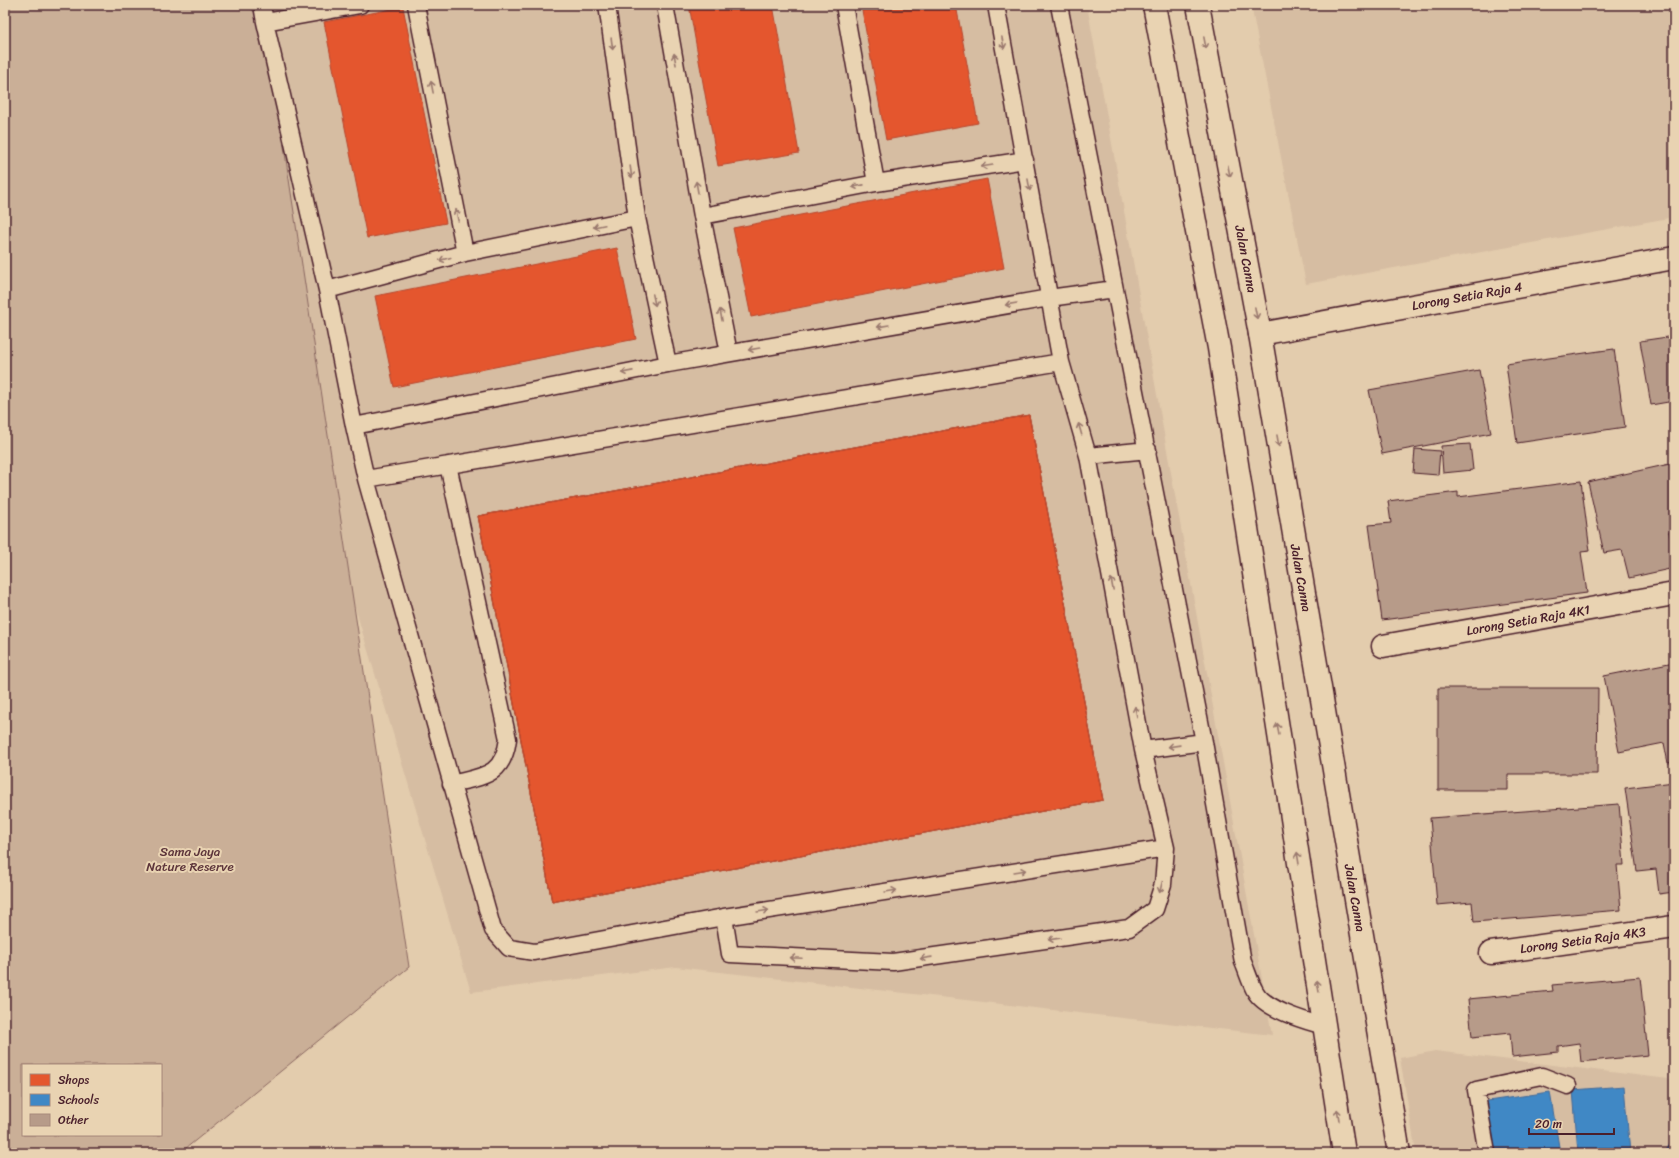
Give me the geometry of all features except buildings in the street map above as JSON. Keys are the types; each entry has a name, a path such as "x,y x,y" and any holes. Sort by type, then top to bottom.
{"main road":[{"path":"1154,5 1218,348 1344,1153"},
{"name":"Jalan Canna","path":"1198,5 1260,334 1399,1153"},
{"name":"Lorong Setia Raja 4","path":"1260,334 1674,258"},
{"name":"Lorong Setia Raja 4K1","path":"1383,646 1674,594"},
{"name":"Lorong Setia Raja 4K3","path":"1491,953 1674,927"}],"lane":[{"path":"262,5 327,290 366,479 493,930 509,948 534,952 724,917 1166,848"},
{"path":"265,22 360,5"},
{"path":"416,5 465,253"},
{"path":"607,5 637,218 668,364"},
{"path":"665,5 702,216 729,353"},
{"path":"844,5 876,183"},
{"path":"724,917 730,954 893,962 1129,928 1155,909 1162,884 1166,848 1143,750 1088,456 1061,362 996,5"},
{"path":"1060,5 1204,742 1243,962 1255,993 1273,1008 1305,1021 1324,1026"},
{"path":"702,216 876,183 1025,160"},
{"path":"327,290 465,253 637,218"},
{"path":"354,426 729,353 1049,298 1115,289"},
{"path":"366,479 1061,362"},
{"path":"1088,456 1148,450"},
{"path":"448,465 508,739 506,753 500,764 490,774 451,784"},
{"path":"1143,750 1204,742"},
{"path":"1487,1153 1476,1090 1542,1076 1568,1086"}],"shaded area":[{"path":"185,5 1087,5 1272,1035 676,967 471,992 309,455"},
{"path":"1251,5 1674,5 1674,217 1306,284"},
{"path":"1435,1051 1669,1079 1674,1083 1674,1153 1416,1153 1400,1058"}],"green space":[{"name":"Sama Jaya Nature Reserve","path":"5,5 247,5 265,22 409,967 180,1153 5,1153"}]}
